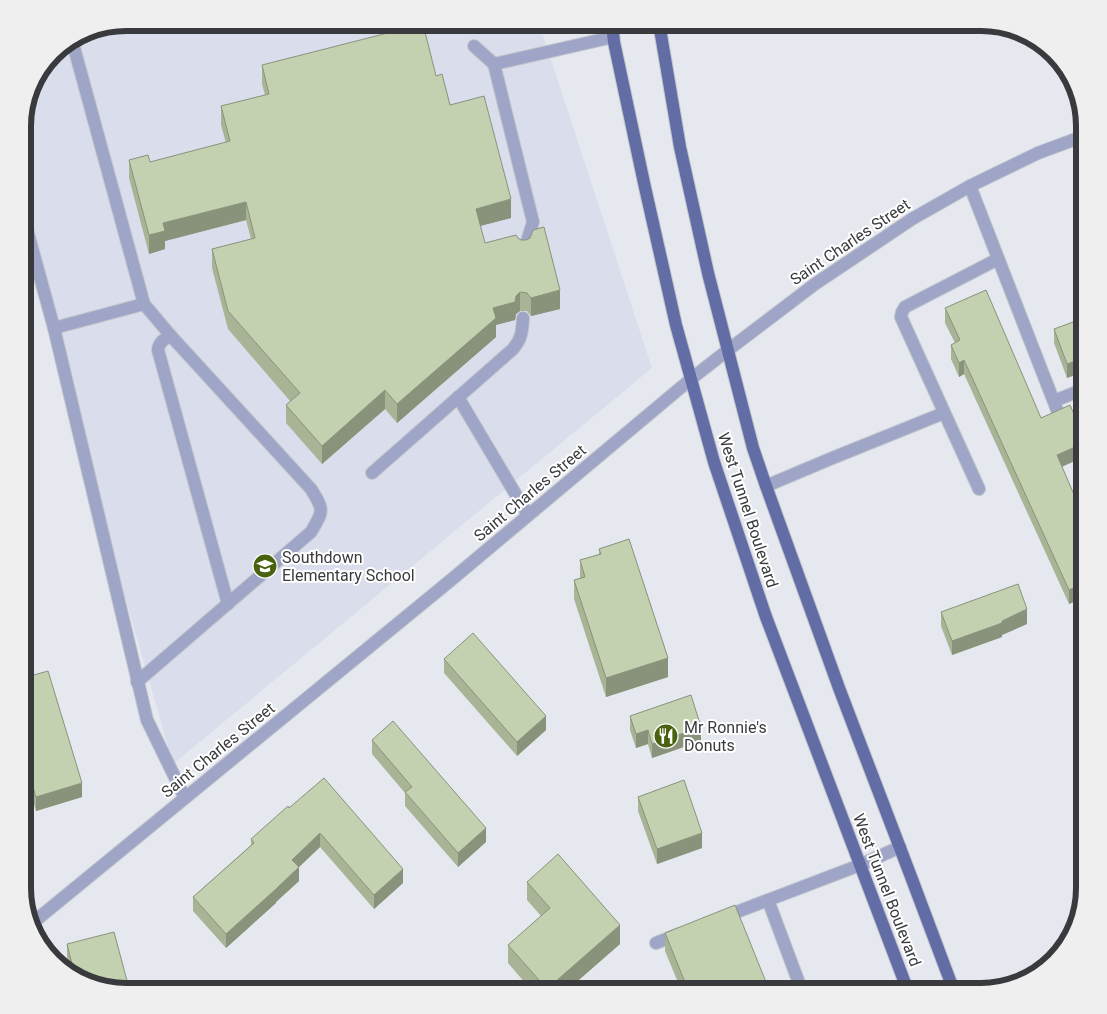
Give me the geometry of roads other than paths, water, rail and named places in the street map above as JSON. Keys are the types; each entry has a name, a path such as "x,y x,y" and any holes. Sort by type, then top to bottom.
{"main road":[{"name":"West Tunnel Boulevard","path":"613,31 667,287 714,462 766,617 905,983"},
{"name":"West Tunnel Boulevard","path":"660,31 680,147 708,273 753,448 840,688 951,983"}],"street":[{"path":"494,64 613,37"},
{"path":"474,46 494,64 533,222 524,251"},
{"path":"74,47 144,304 311,489 320,504 321,516 311,532 138,682"},
{"name":"Saint Charles Street","path":"37,920 528,516 691,379 815,284 912,219 970,186 1038,153 1076,139"},
{"path":"970,186 1059,415"},
{"path":"31,244 54,328 147,720 185,798"},
{"path":"978,489 901,317 902,312 906,308 998,259"},
{"path":"54,328 144,304"},
{"path":"372,473 513,349 519,342 523,318"},
{"path":"171,336 158,345 158,350 228,604"},
{"path":"1054,400 1076,392"},
{"path":"458,397 528,516"},
{"path":"766,486 944,413"},
{"path":"708,924 900,848"},
{"path":"768,900 799,983"},
{"path":"656,944 691,930"}],"place":[{"name":"Southdown Elementary School","path":"265,566"},
{"name":"Mr Ronnie's Donuts","path":"666,736"}]}
